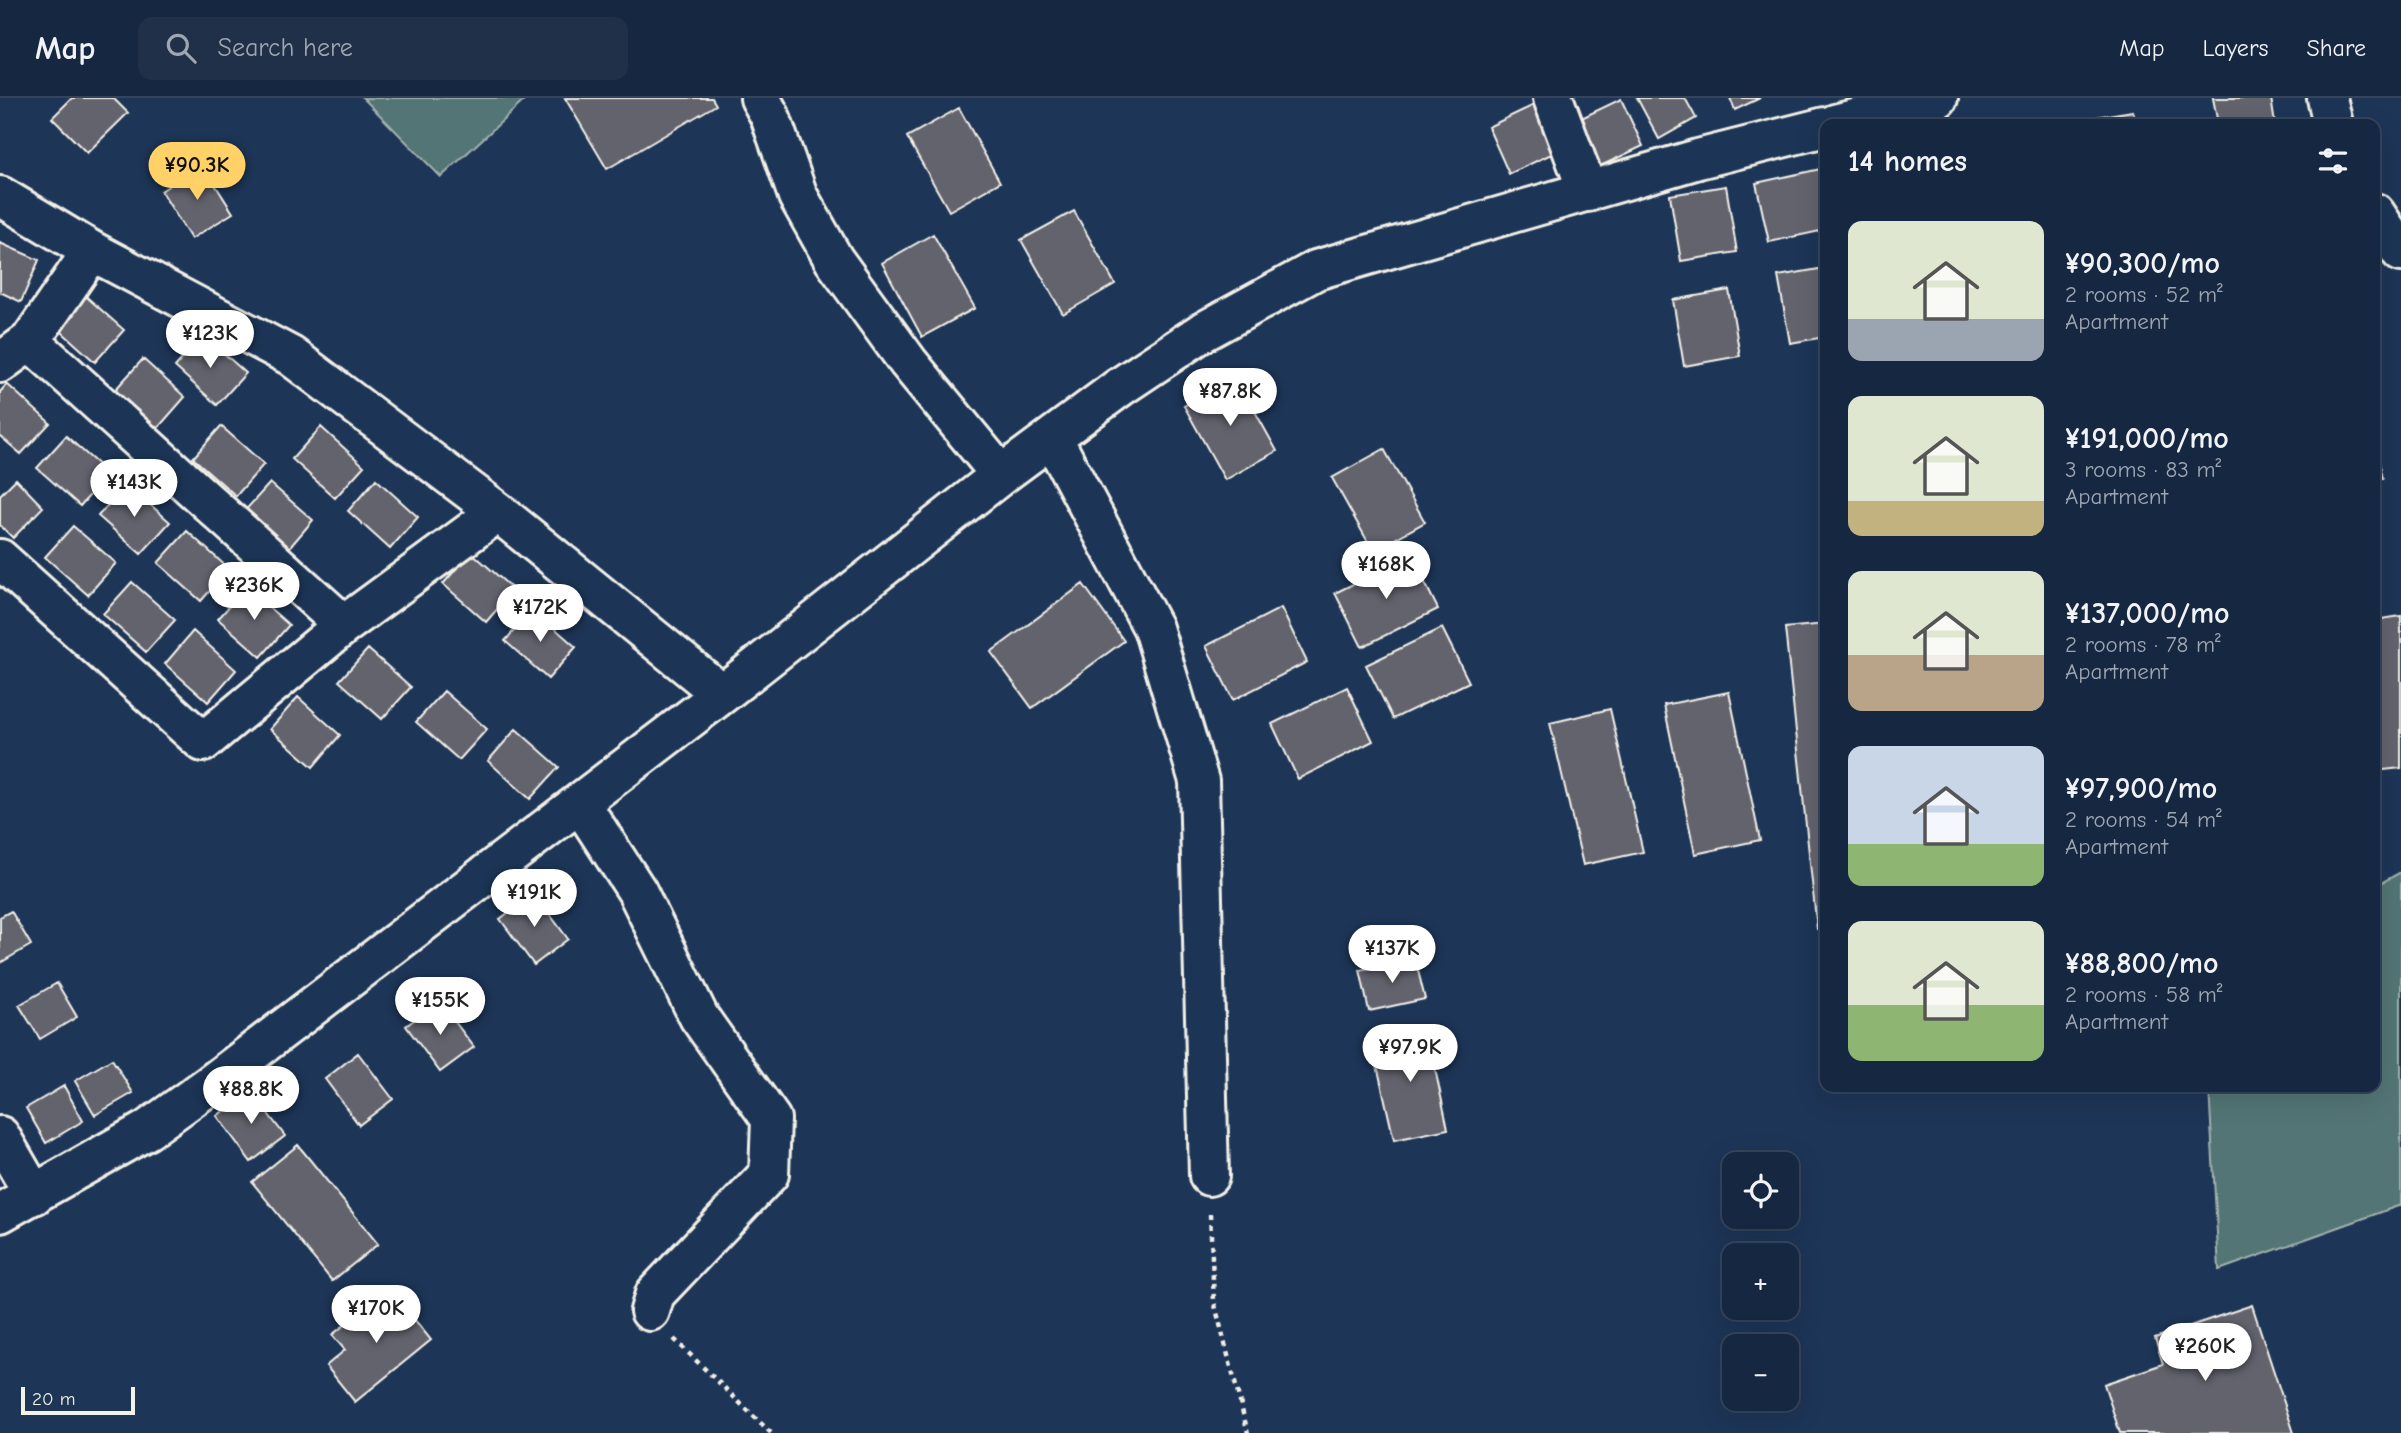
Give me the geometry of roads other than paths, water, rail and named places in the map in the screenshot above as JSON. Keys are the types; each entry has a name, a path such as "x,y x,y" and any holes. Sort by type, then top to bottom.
{"street":[{"path":"760,98 770,116 799,196 834,260 908,362 1001,475"},
{"path":"1553,98 1588,192"},
{"path":"1855,119 1938,98"},
{"path":"2327,98 2332,119"},
{"path":"0,1213 147,1130 580,803 1001,475 1120,387 1201,334 1316,270 1820,128"},
{"path":"0,196 92,251 291,356 498,512 722,694"},
{"path":"2380,220 2401,252"},
{"path":"0,363 30,341 92,251"},
{"path":"30,341 344,625"},
{"path":"1053,439 1153,628 1199,781 1209,1176"},
{"path":"0,559 203,742 344,625 498,512"},
{"path":"580,803 636,891 699,1017 771,1119 769,1174 655,1294 650,1311"},
{"path":"0,1136 34,1195"}]}
